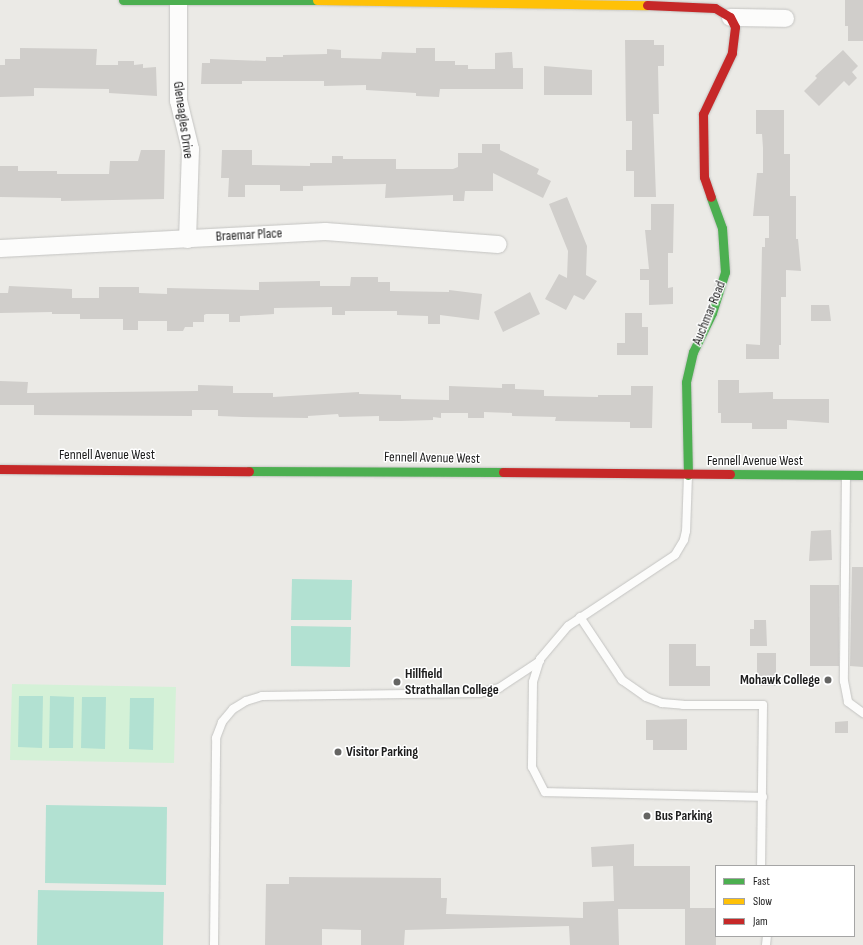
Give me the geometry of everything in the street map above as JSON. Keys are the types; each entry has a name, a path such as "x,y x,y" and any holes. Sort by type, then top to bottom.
{"street":[{"path":"123,0 326,0 701,6 715,8 730,17 784,18"},
{"name":"Gleneagles Drive","path":"178,1 178,100 190,149 187,239"},
{"name":"Auchmar Road","path":"688,475 686,382 693,352 712,312 725,272 722,228 704,177 703,114 732,53 735,27 730,17"},
{"name":"Braemar Place","path":"0,248 325,231 498,244"},
{"name":"Fennell Avenue West","path":"0,469 688,475 863,475"}],"lane":[{"path":"688,475 685,536 675,555 580,617 558,635 540,661 534,682 532,767 545,792 763,797"},
{"path":"846,475 844,681 848,702 863,713"},
{"path":"580,617 622,680 646,697 662,703 683,705 763,705 761,865"},
{"path":"214,945 216,738 222,722 232,709 246,701 262,696 480,693 498,688 540,661"}],"green space":[{"path":"292,579 352,580 351,620 291,620"},
{"path":"291,626 351,627 350,667 291,666"},
{"path":"12,684 176,687 174,763 10,760"},
{"path":"19,696 43,696 42,748 18,747"},
{"path":"50,696 74,697 73,748 49,748"},
{"path":"82,697 106,697 105,749 81,748"},
{"path":"130,698 154,698 153,750 129,749"},
{"path":"46,805 167,807 166,885 45,883"},
{"path":"38,890 164,892 163,945 37,945"}],"building":[{"path":"845,0 863,0 863,41 848,41 848,26 845,26"},
{"path":"625,40 654,40 654,45 664,45 664,66 658,66 659,114 653,114 656,197 634,197 634,171 626,171 626,150 632,150 632,121 626,121"},
{"path":"20,48 97,49 96,65 118,65 118,61 134,61 134,65 143,64 143,68 156,67 157,96 109,93 109,89 34,88 34,96 0,97 0,65 5,65 5,59 20,59"},
{"path":"416,48 435,48 435,61 455,61 455,65 468,65 468,69 495,69 495,53 512,52 513,68 523,68 523,89 440,89 439,97 416,96 416,93 366,90 366,85 324,86 324,81 242,81 242,84 201,84 202,63 210,63 210,59 266,61 266,57 283,57 283,55 327,54 327,49 341,50 341,58 381,59 382,52 416,53"},
{"path":"843,50 858,66 852,72 857,78 849,86 844,81 819,106 804,91 817,78 815,76"},
{"path":"544,66 592,70 592,95 544,95"},
{"path":"756,110 784,110 784,154 790,154 790,196 796,196 796,239 798,239 801,271 786,270 786,297 781,297 781,345 779,345 779,359 746,359 746,344 760,345 762,247 765,247 765,238 769,238 769,216 753,216 757,173 763,173 762,134 756,134"},
{"path":"482,144 500,144 500,150 539,169 537,174 551,181 543,198 493,173 493,191 465,191 464,201 453,201 453,195 385,198 386,184 303,186 303,191 280,191 280,185 245,185 245,197 228,197 229,178 221,178 222,150 252,150 252,165 310,166 310,163 332,163 332,156 343,156 343,159 396,159 396,169 453,169 458,167 458,153 482,153"},
{"path":"141,150 165,150 164,199 61,201 61,198 0,197 0,166 18,166 18,171 57,171 57,174 109,174 110,161 138,161"},
{"path":"567,197 587,246 586,275 597,281 584,300 574,295 566,310 545,299 559,274 567,278 568,251 549,204"},
{"path":"651,204 674,204 673,253 668,253 668,288 673,287 673,304 649,305 649,280 640,280 640,269 649,269 645,230 651,230"},
{"path":"351,277 378,277 378,282 390,282 390,291 449,292 449,290 482,294 479,320 440,315 440,324 428,324 428,316 397,315 397,311 345,311 345,315 332,315 332,307 274,308 274,314 240,316 240,322 229,322 229,314 206,314 204,315 204,322 193,322 193,327 185,327 183,331 167,331 167,321 138,321 138,330 123,330 123,319 80,319 80,314 52,314 52,312 0,313 0,293 8,293 9,286 72,289 72,298 99,298 99,287 139,287 139,293 167,294 167,288 259,290 259,282 320,281 320,286 350,286"},
{"path":"530,292 540,314 503,332 494,312"},
{"path":"811,305 829,305 831,321 811,321"},
{"path":"625,313 642,313 642,327 648,327 648,355 617,355 617,343 625,343"},
{"path":"718,380 739,380 739,393 773,392 773,399 829,399 829,423 787,420 787,429 752,429 752,423 721,423 721,413 718,413"},
{"path":"0,381 28,382 27,393 198,391 198,385 233,386 233,393 273,393 273,397 359,392 359,394 401,395 401,399 449,400 449,386 502,388 502,384 515,384 515,389 544,390 544,396 598,397 598,395 631,395 631,386 653,386 652,428 630,428 630,422 555,421 556,417 512,416 512,413 484,412 484,418 468,418 468,413 441,413 441,418 433,417 433,420 401,421 379,421 379,416 339,417 338,414 308,416 308,418 218,416 218,410 192,410 192,416 34,415 34,405 0,405"},
{"path":"831,530 832,560 809,561 811,531"},
{"path":"852,567 863,567 863,667 850,666"},
{"path":"810,585 839,585 839,666 810,666"},
{"path":"754,620 766,620 767,646 750,646 750,629 754,629"},
{"path":"669,644 696,644 696,666 710,666 710,686 669,686"},
{"path":"757,653 776,653 776,686 757,686"},
{"path":"687,719 687,750 653,750 653,740 646,740 646,720"},
{"path":"848,721 848,733 835,733 835,722"},
{"path":"634,844 634,866 690,866 690,908 715,908 716,945 685,945 685,909 618,909 619,945 570,945 569,926 405,930 404,945 361,945 361,930 322,929 322,945 265,945 266,884 289,884 289,877 441,878 441,898 447,898 446,914 583,918 583,902 614,901 613,866 592,867 591,847"}],"traffic: fast":[{"path":"123,0 317,0"},
{"path":"688,475 686,382 693,352 712,313 725,272 722,228 711,197"},
{"path":"249,471 503,472"},
{"path":"730,474 863,475"}],"traffic: slow":[{"path":"317,0 647,5"}],"traffic: jam":[{"path":"647,5 715,8 730,17 735,27 732,53 703,114 704,177 711,197"},
{"path":"0,469 249,471"},
{"path":"503,472 730,474"}],"place":[{"name":"Mohawk College","path":"828,680"},
{"name":"Hillfield Strathallan College","path":"397,682"},
{"name":"Visitor Parking","path":"338,752"},
{"name":"Bus Parking","path":"647,816"}]}
